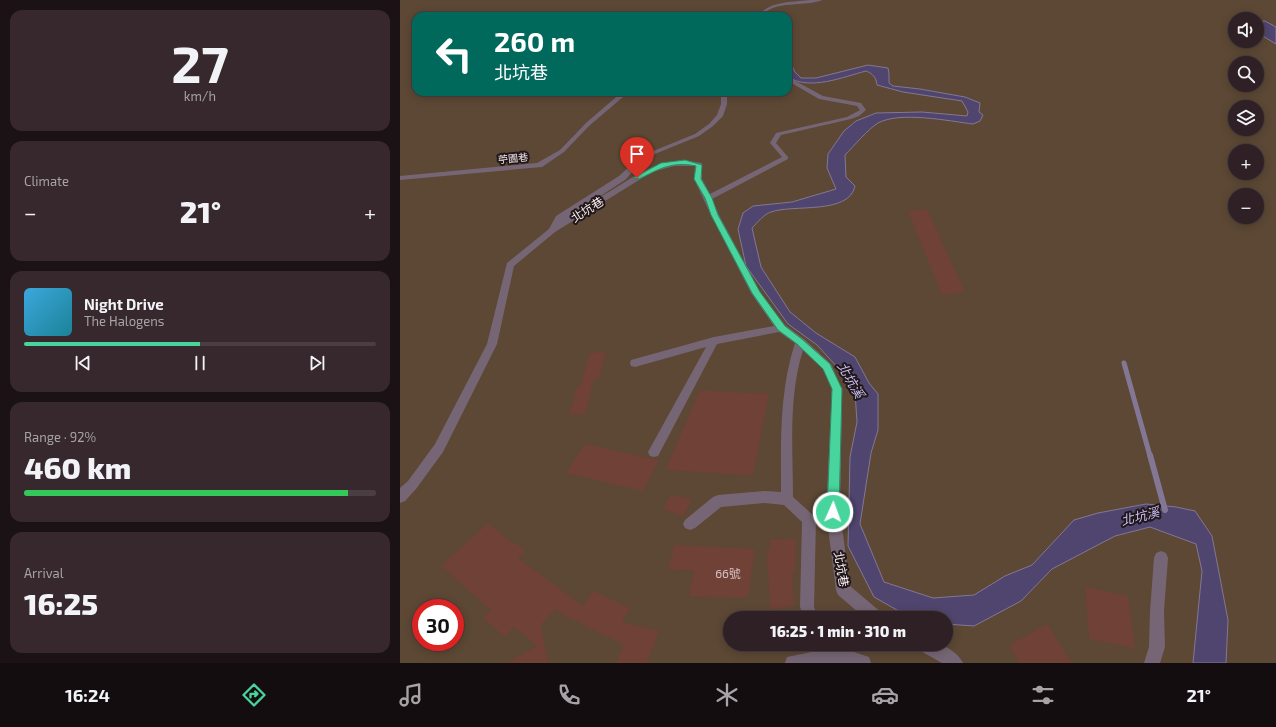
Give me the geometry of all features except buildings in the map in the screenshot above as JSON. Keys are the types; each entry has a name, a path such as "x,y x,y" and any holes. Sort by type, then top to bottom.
{"street":[{"path":"763,12 776,6 820,0"},
{"path":"708,198 786,158 773,143 778,134 849,118 858,115 863,110 859,104 821,98 792,81"},
{"name":"苧園巷","path":"400,178 539,165 562,151 588,124 621,96"},
{"name":"北坑巷","path":"552,230 559,218 622,178 643,157 697,135 711,125 720,116 724,104 724,96"},
{"name":"北坑巷","path":"400,497 412,485 439,448 492,344 510,265 552,230 649,170 663,164 685,162 699,165 698,179 756,293 781,328 800,342 827,367 837,389 833,512 843,590 868,611"},
{"path":"635,363 714,341 781,328"},
{"path":"654,452 714,341"},
{"path":"787,500 788,386 793,359 800,342"},
{"path":"690,524 718,501 765,497 787,500 809,520 807,607 808,611"},
{"path":"1152,663 1158,647 1157,611 1161,558"},
{"path":"793,663 823,651 856,658 864,663"},
{"path":"935,651 950,659 954,663"}],"shaded area":[{"path":"400,0 1276,0 1276,663 400,663"}],"water":[{"path":"1264,21 1276,27 1276,44 1264,37"},
{"name":"北坑溪","path":"868,65 888,68 889,83 893,86 965,97 980,103 979,112 983,115 980,121 973,124 911,117 887,119 878,123 845,155 846,177 855,186 851,195 843,201 832,205 781,210 768,213 752,228 761,267 790,312 816,333 855,357 869,383 878,394 878,430 871,453 860,524 884,582 933,598 974,595 1005,576 1032,565 1074,520 1098,513 1146,504 1176,507 1195,511 1212,536 1228,620 1226,663 1193,663 1202,571 1196,544 1150,527 1115,536 1052,569 1021,601 974,626 953,624 953,611 899,611 874,597 848,546 850,457 857,422 855,392 838,368 817,345 788,324 746,266 738,229 743,213 753,206 792,202 836,189 827,168 828,154 844,131 856,121 876,113 922,112 967,116 968,112 962,101 903,92 877,85 874,76 866,71 827,82 806,83 792,79 792,66 801,78 816,78"}],"waterway":[{"path":"1124,363 1150,456"},
{"name":"北坑溪","path":"1150,455 1165,510"}],"route":[{"path":"637,178 649,170 663,164 685,162 699,165 698,179 756,293 781,328 800,342 827,367 837,389 833,512"}]}
